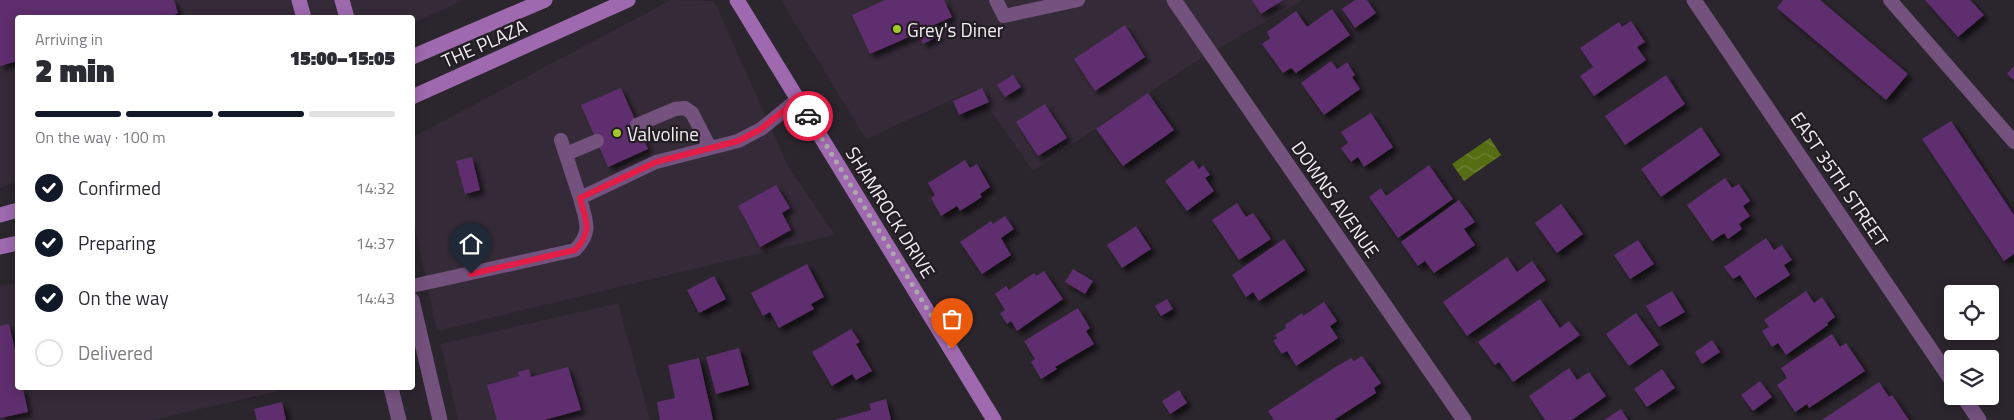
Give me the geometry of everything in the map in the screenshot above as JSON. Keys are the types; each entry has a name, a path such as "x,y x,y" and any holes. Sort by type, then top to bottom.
{"street":[{"path":"299,0 303,15"},
{"path":"342,0 345,15"},
{"name":"THE PLAZA","path":"415,56 545,0"},
{"name":"THE PLAZA","path":"415,96 628,0"},
{"name":"SHAMROCK DRIVE","path":"737,0 994,420"},
{"name":"EAST 35TH STREET","path":"1694,0 1944,369"},
{"name":"DOWNS AVENUE","path":"1179,2 1464,420"},
{"path":"0,215 15,211"},
{"path":"0,247 15,244"},
{"path":"415,313 440,420"},
{"path":"392,390 399,420"},
{"path":"1969,405 1979,420"}],"lane":[{"path":"996,0 1004,16 1078,0"},
{"path":"1890,0 2014,142"},
{"path":"580,198 656,162 738,141 761,129 798,99"},
{"path":"638,125 675,109 686,108 692,113 710,148"},
{"path":"415,285 575,250 585,239 588,231 580,198 561,140"},
{"path":"566,154 597,141"}],"shaded area":[{"path":"0,0 464,0 415,22 415,15 15,15 15,183 0,188"},
{"path":"671,0 714,1 789,168 835,235 437,331 415,227 415,136"},
{"path":"781,0 1303,0 1193,63 1033,171 976,89 866,139"},
{"path":"15,283 15,390 283,390 152,420 0,420 0,286"},
{"path":"618,303 650,420 458,420 441,344"}],"water":[{"path":"1490,138 1501,155 1464,181 1452,164"}],"building":[{"path":"0,0 174,0 178,13 174,15 15,15 15,62 0,66"},
{"name":"Grey's Diner","path":"885,0 944,0 952,17 934,25 939,36 923,44 918,33 870,54 852,15"},
{"path":"1252,0 1283,0 1261,14"},
{"path":"1355,0 1367,0 1376,13 1355,28 1342,9"},
{"path":"1783,0 1820,0 1908,74 1886,100 1777,8"},
{"path":"1925,0 1970,0 1984,15 1958,37"},
{"path":"1332,9 1350,35 1296,73 1291,68 1283,73 1262,44 1270,38 1267,32 1296,11 1307,27"},
{"path":"1631,21 1645,42 1637,47 1646,60 1594,96 1580,76 1593,67 1580,48 1619,22 1622,27"},
{"path":"1125,25 1145,57 1095,91 1074,59"},
{"path":"1331,61 1337,69 1347,62 1355,75 1352,77 1360,89 1324,115 1301,83"},
{"path":"2014,66 2014,80 2007,74"},
{"path":"1013,75 1021,87 1005,97 997,85"},
{"path":"1666,75 1685,104 1625,145 1605,116"},
{"name":"Valvoline","path":"621,88 648,149 608,167 581,105"},
{"path":"982,88 989,102 959,115 953,101"},
{"path":"1148,93 1174,130 1123,166 1096,129"},
{"path":"1045,104 1067,138 1038,156 1016,122"},
{"path":"1371,113 1393,147 1364,167 1358,157 1351,162 1341,148 1348,143 1341,132"},
{"path":"1951,121 2014,215 2014,254 2004,261 1922,139"},
{"path":"1701,127 1720,155 1661,197 1641,169"},
{"path":"472,157 480,190 465,194 456,161"},
{"path":"965,160 970,168 977,164 990,187 980,194 982,197 960,211 957,206 941,216 931,198 935,195 928,183"},
{"path":"1193,160 1199,169 1203,165 1210,175 1205,178 1214,191 1187,211 1165,181"},
{"path":"1429,165 1453,199 1398,238 1369,197 1381,188 1386,196"},
{"path":"1725,178 1732,188 1739,184 1750,201 1743,206 1750,216 1739,224 1742,229 1728,239 1724,233 1712,241 1687,205"},
{"path":"776,185 790,208 782,213 791,230 760,247 738,206"},
{"path":"1459,200 1475,222 1464,229 1475,245 1434,273 1425,261 1418,266 1401,242"},
{"path":"1237,203 1246,217 1253,213 1271,239 1239,260 1212,220"},
{"path":"1561,204 1583,234 1557,253 1535,223"},
{"path":"1005,216 1014,229 1001,238 1011,255 982,274 960,242 991,221 993,224"},
{"path":"1136,226 1151,249 1122,268 1107,245"},
{"path":"1766,238 1774,250 1782,245 1792,260 1784,265 1790,275 1755,298 1740,275 1733,279 1724,267"},
{"path":"1284,239 1305,270 1259,301 1253,292 1246,297 1232,275"},
{"path":"1638,240 1654,264 1630,279 1614,255"},
{"path":"1507,257 1517,272 1532,261 1546,280 1467,336 1443,302"},
{"path":"807,264 824,297 811,304 814,309 779,328 770,312 763,316 751,293"},
{"path":"1073,269 1093,281 1085,294 1065,282"},
{"path":"1044,271 1063,299 1017,331 1011,321 1007,324 1000,313 1005,310 995,294 1006,286 1009,290 1034,273 1036,276"},
{"path":"714,276 726,299 699,313 687,290"},
{"path":"1672,291 1685,312 1659,327 1646,306"},
{"path":"1806,291 1814,303 1822,297 1835,317 1827,323 1828,325 1786,355 1778,343 1772,347 1762,331 1769,327 1764,320"},
{"path":"1167,299 1173,309 1161,316 1155,306"},
{"path":"1540,299 1560,328 1569,321 1580,335 1513,382 1499,362 1495,365 1478,342"},
{"path":"1324,302 1337,321 1330,326 1338,338 1296,366 1287,351 1282,354 1273,341 1277,338 1275,335 1286,328 1285,325 1302,313 1303,316"},
{"path":"1078,308 1090,328 1086,331 1094,344 1055,367 1057,369 1041,379 1031,362 1035,359 1024,341"},
{"path":"1636,313 1659,345 1629,366 1606,334"},
{"path":"9,324 15,349 15,390 23,390 28,412 0,418 0,326"},
{"path":"851,329 860,342 856,344 872,371 856,380 852,374 832,386 812,352"},
{"path":"1832,334 1840,347 1846,343 1865,371 1809,408 1807,404 1795,412 1777,385 1787,378 1781,368"},
{"path":"1712,340 1720,352 1702,364 1695,352"},
{"path":"739,348 749,385 716,394 706,357"},
{"path":"1362,356 1381,383 1374,388 1376,393 1334,420 1274,420 1268,411 1351,358 1354,361"},
{"path":"699,358 713,420 660,420 657,402 675,398 668,365"},
{"path":"568,367 581,410 544,420 497,420 487,385 519,376 518,372 529,369 531,377"},
{"path":"1569,368 1577,380 1589,372 1606,396 1572,420 1545,420 1529,396"},
{"path":"1662,369 1675,388 1647,407 1634,389"},
{"path":"1760,381 1772,397 1753,411 1741,395"},
{"path":"1879,382 1889,397 1892,395 1909,420 1822,420"},
{"path":"1179,390 1187,403 1170,414 1162,401"},
{"path":"886,399 891,420 835,420 871,410 869,404"},
{"path":"282,402 286,420 257,420 254,409"},
{"path":"1621,409 1628,420 1604,420"}],"way so far":[{"path":"808,116 952,349"}],"place":[{"name":"Grey's Diner","path":"897,29"},
{"name":"Valvoline","path":"617,133"}],"route":[{"path":"471,274 575,250 585,239 588,231 580,198 634,171 656,162 738,141 761,129 798,99 808,116"}]}
